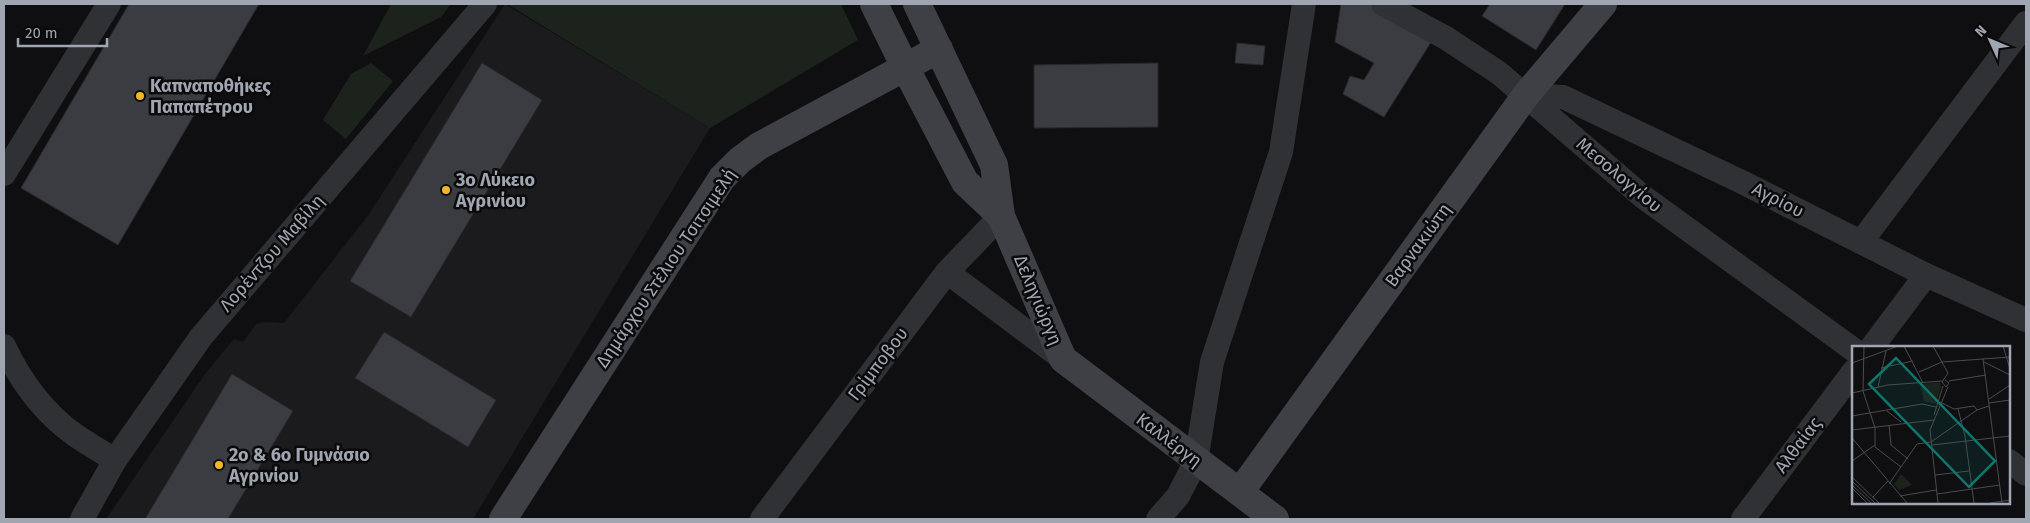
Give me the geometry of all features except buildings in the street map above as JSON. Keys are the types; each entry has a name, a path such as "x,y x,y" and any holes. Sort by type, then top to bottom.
{"street":[{"path":"4,174 109,4"},
{"name":"Λορέντζου Μαβίλη","path":"82,519 114,460 201,337 485,4"},
{"name":"Δεληγιώργη","path":"874,4 965,182 1002,216"},
{"name":"Δεληγιώργη","path":"917,4 994,165 1002,216 1064,359"},
{"path":"1158,519 1182,489 1196,461 1212,362 1281,152 1304,4"},
{"name":"Μεσολογγίου","path":"1383,4 1481,59 1526,95 1642,196 1852,349"},
{"name":"Βαρνακιώτη","path":"1240,492 1526,95 1603,4"},
{"path":"1861,242 2026,23"},
{"name":"Δημάρχου Στέλιου Τσιτσιμελή","path":"503,519 722,178 740,160 759,146 939,49"},
{"name":"Αγρίου","path":"1526,95 1563,97 1744,183 1926,275 2026,320"},
{"name":"Γρίμποβου","path":"762,519 947,272 1002,216"},
{"name":"Δεληγιώργη","path":"947,272 1064,359"},
{"path":"1873,346 1926,275"},
{"path":"4,346 31,393 54,418 74,435 114,460"},
{"name":"Καλλέργη","path":"1064,359 1196,461 1275,519"},
{"name":"Αλθαίας","path":"1743,519 1852,374"},
{"path":"2010,462 2026,474"}],"shaded area":[{"path":"391,4 451,4 441,17 363,56"},
{"path":"505,4 710,128 473,519 106,519 205,374 227,347 234,339 243,342 256,324 266,322 284,323 369,214"},
{"path":"507,4 841,4 858,40 710,128"},
{"path":"371,63 393,81 346,139 323,120 351,74"}],"place":[{"name":"Καπναποθήκες Παπαπέτρου","path":"140,96"},
{"name":"3ο Λύκειο Αγρινίου","path":"446,190"},
{"name":"2ο & 6ο Γυμνάσιο Αγρινίου","path":"219,465"}]}
